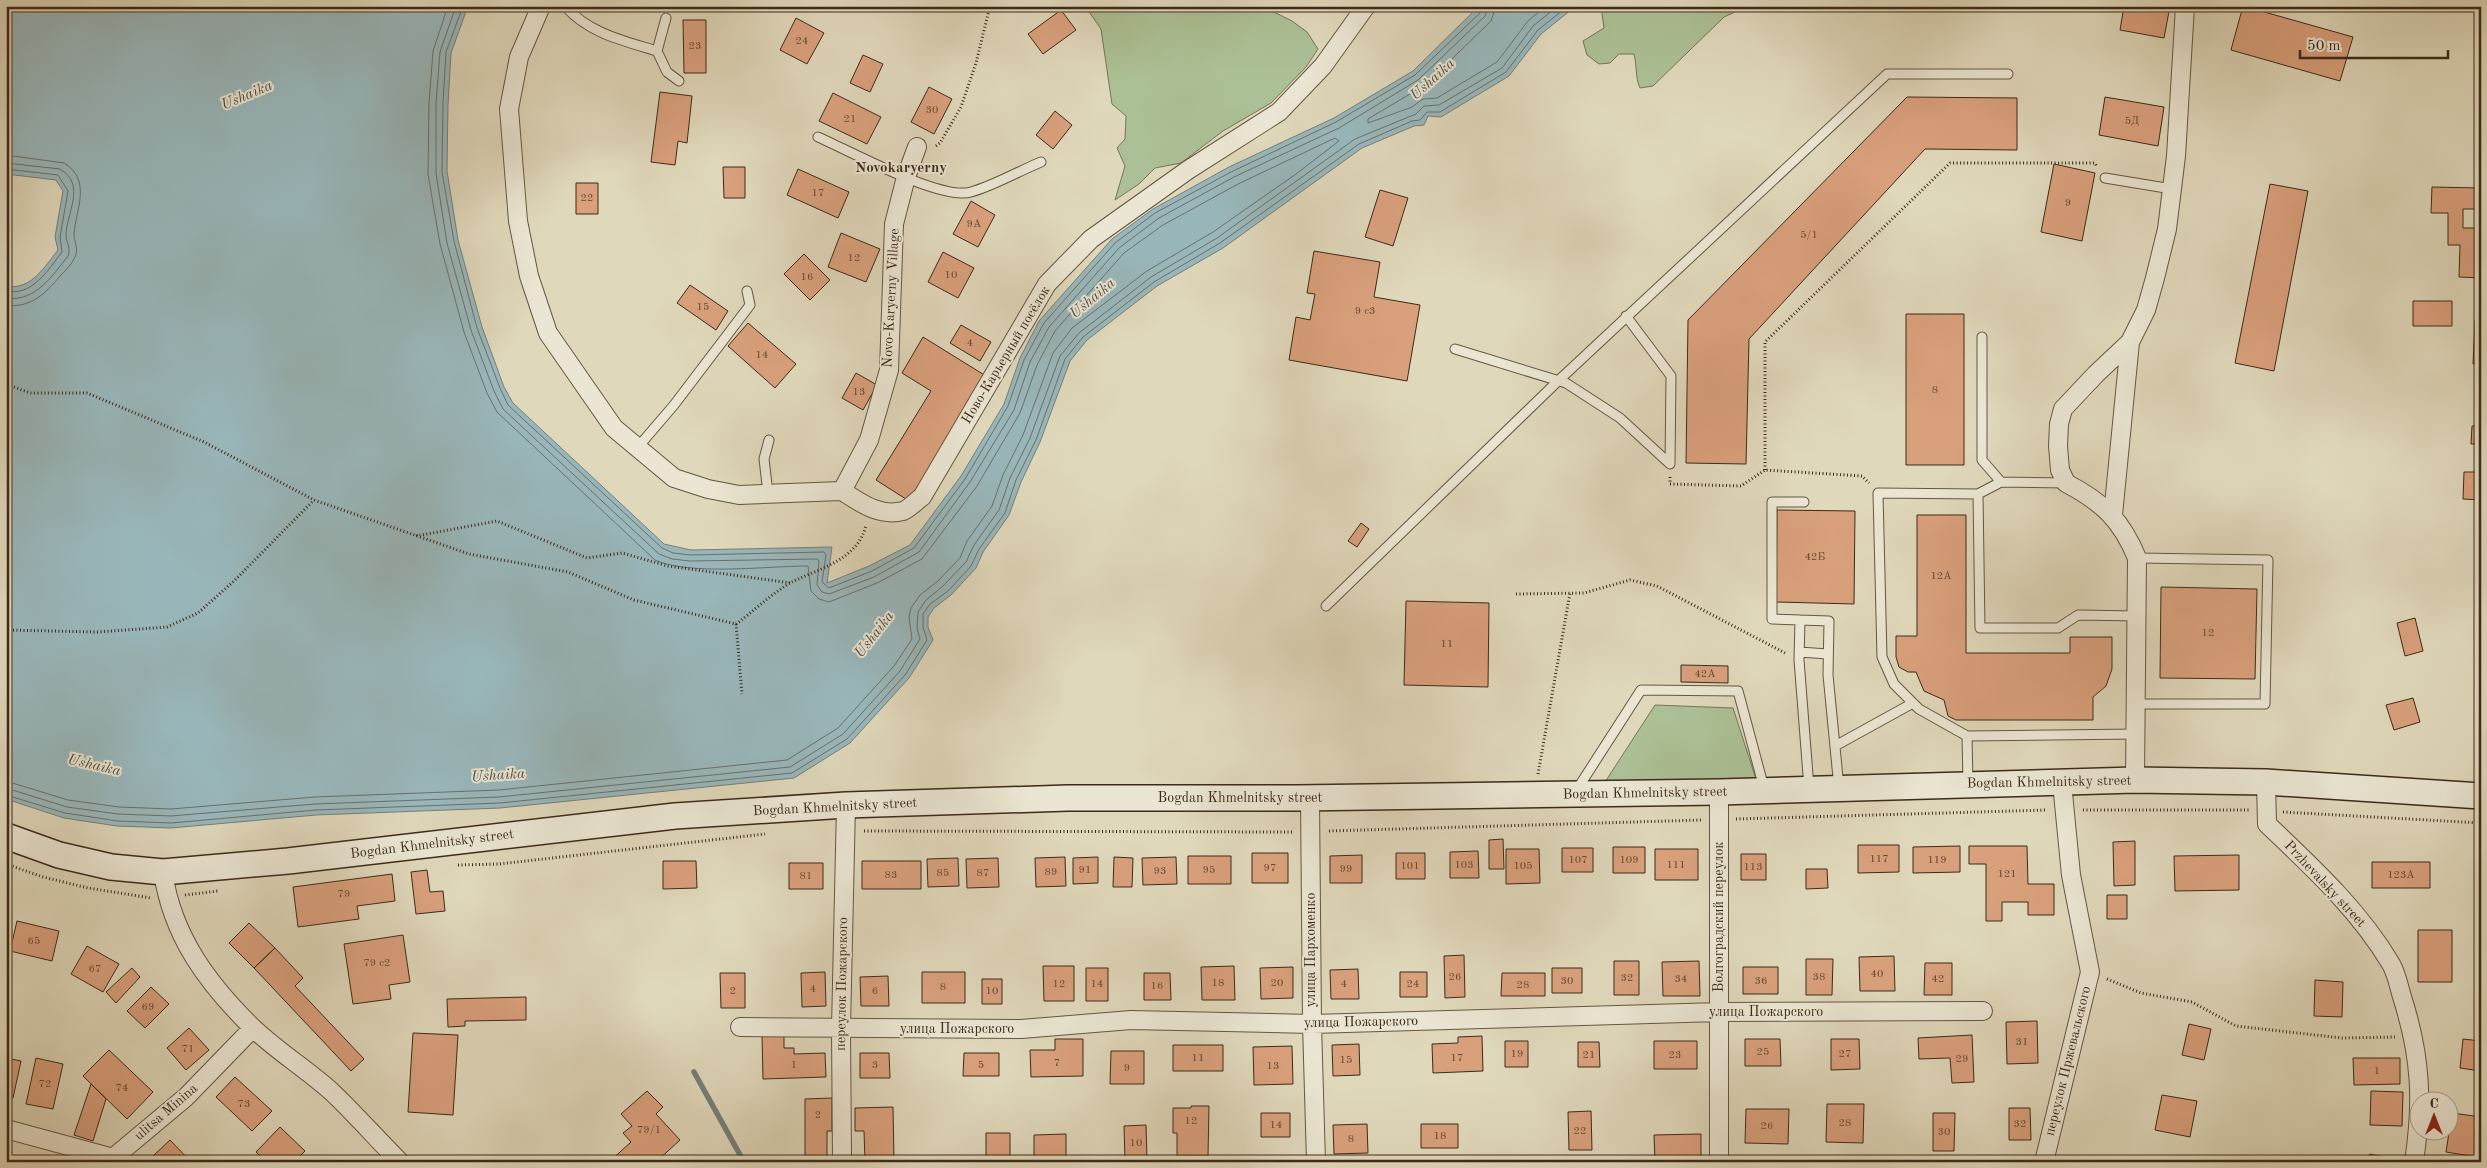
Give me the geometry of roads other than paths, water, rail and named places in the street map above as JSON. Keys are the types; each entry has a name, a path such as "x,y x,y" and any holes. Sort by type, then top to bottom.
{"street":[{"path":"541,6 519,57 508,109 518,221 529,276 548,334 614,428 674,478 708,489 739,495 842,491"},
{"name":"Ново-Карьерный посёлок","path":"842,491 870,509 887,512 905,511 922,497 1047,284 1091,239 1188,170 1279,112 1323,66 1366,6"},
{"path":"2135,780 2137,558 2130,540 2113,515 2086,494 2066,483 2060,470 2059,424 2063,409 2130,342 2146,310 2167,229 2176,156 2185,6"},
{"name":"Novo-Karyerny Village","path":"842,491 869,440 890,370 894,224 906,177 917,147"},
{"path":"2113,515 2130,342"},
{"name":"Bogdan Khmelnitsky street","path":"6,836 59,855 111,867 163,872 288,861 675,816 846,805 1068,798 1310,798 1719,792 2135,780 2266,782 2481,796"},
{"name":"переулок Пржевальского","path":"2044,1162 2090,972 2071,875 2062,782"},
{"name":"Przhevalsky street","path":"2266,782 2267,824 2358,915 2392,965 2414,1037 2420,1087 2418,1134 2414,1162"},
{"name":"Волгоградский переулок","path":"1719,792 1720,1162"},
{"name":"улица Пархоменко","path":"1310,798 1311,1160"},
{"name":"переулок Пожарского","path":"842,1162 841,1028 846,805"},
{"path":"163,872 167,897 182,938 203,972 253,1028 332,1092 400,1162"},
{"name":"улица Пожарского","path":"740,1027 1021,1029 1131,1020 1312,1024 1719,1012 1982,1011"},
{"name":"ulitsa Minina","path":"6,1130 113,1158 186,1097 253,1028"}],"lane":[{"path":"565,6 584,24 613,37 657,50"},
{"path":"666,18 657,50 667,72 679,81"},
{"path":"1326,606 1626,316 1887,74 2008,74"},
{"path":"818,137 940,191 970,192 1041,162"},
{"path":"2105,178 2172,189"},
{"path":"638,448 674,405 750,306 747,291"},
{"path":"1455,349 1566,383 1620,418 1670,464 1671,376 1626,316"},
{"path":"1982,337 1982,460 2001,482"},
{"path":"768,493 764,459 769,440"},
{"path":"2066,483 2001,482 1978,494 1878,493 1882,657 1894,684 1913,704 1967,736 2135,734"},
{"path":"1978,494 1980,628 2058,628 2078,615 2136,616"},
{"path":"1804,502 1772,502 1772,619 1829,621 1828,654 1839,788"},
{"path":"2136,704 2265,704 2268,560 2137,558"},
{"path":"1800,620 1799,656 1809,789"},
{"path":"1799,656 1828,654"},
{"path":"1575,793 1641,690 1738,691 1765,790"},
{"path":"1835,746 1913,704"},
{"path":"1967,736 1968,784"}],"water":[{"name":"Ushaika","path":"6,6 468,6 451,53 447,171 458,240 482,327 504,387 513,403 664,544 691,550 832,547 827,583 869,566 910,545 961,476 1004,404 1020,358 1039,321 1112,239 1153,209 1229,167 1334,118 1413,71 1479,6 1576,6 1541,34 1509,76 1441,117 1428,116 1424,125 1414,126 1362,148 1223,248 1157,286 1087,340 1070,361 1040,442 1021,482 1009,515 983,552 976,568 951,595 934,608 928,617 928,627 933,640 909,678 850,743 794,778 500,808 316,815 171,828 117,826 64,818 6,799 6,286 15,287 30,281 42,270 58,250 55,237 63,191 56,180 6,174"}],"waterway":[{"path":"694,1072 744,1162"}],"district":[{"name":"Novokaryerny","path":"901,168"}]}
